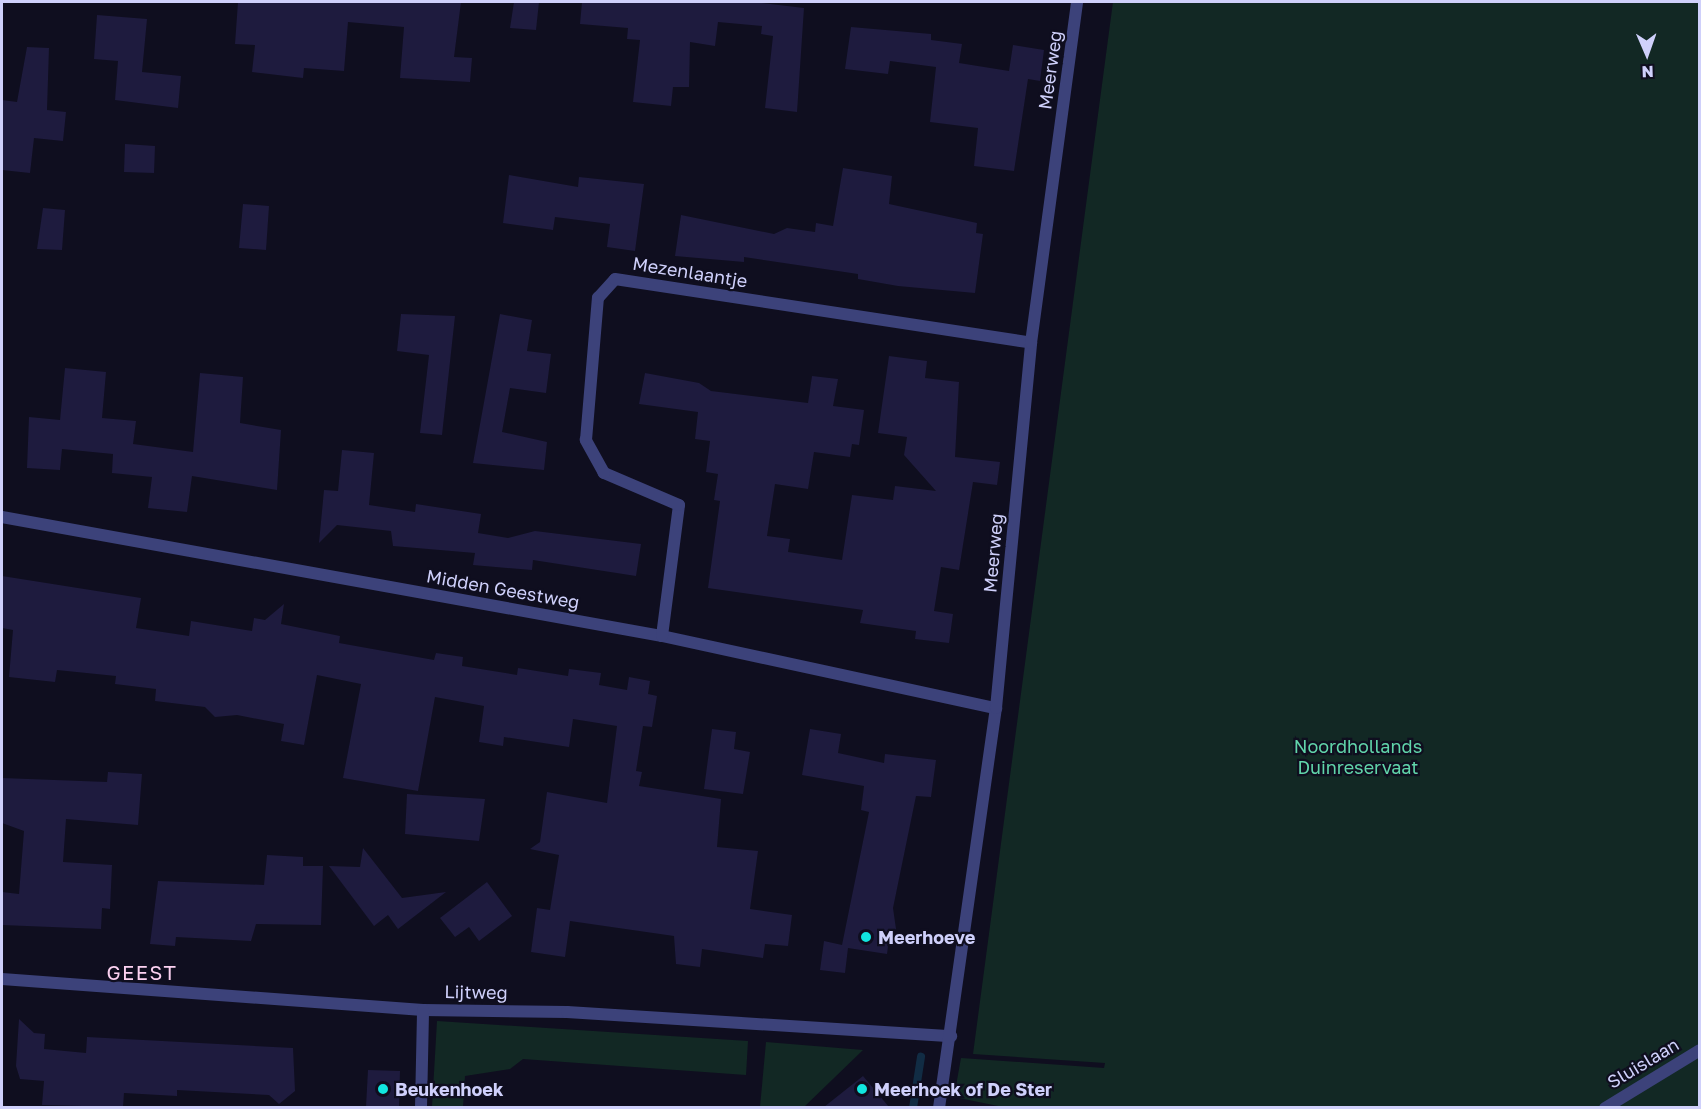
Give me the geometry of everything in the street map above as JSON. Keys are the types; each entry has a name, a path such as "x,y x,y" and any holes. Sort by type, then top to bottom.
{"street":[{"name":"Meerweg","path":"939,1107 951,1036 996,708 1031,343 1077,2"},
{"name":"Mezenlaantje","path":"662,636 679,506 604,473 586,440 598,298 615,279 1031,343"},
{"name":"Midden Geestweg","path":"2,516 662,636 996,708"},
{"name":"Lijtweg","path":"2,978 423,1010 567,1012 951,1036"},
{"path":"422,1107 423,1010"},
{"name":"Sluislaan","path":"1605,1107 1700,1050"}],"green space":[{"name":"Noordhollands Duinreservaat","path":"1113,2 1699,2 1699,1107 1008,1108 954,1097 961,1058 1104,1068 1105,1063 973,1054"},
{"path":"437,1021 748,1041 746,1075 523,1059 510,1069 465,1076 463,1107 432,1107"},
{"path":"766,1042 863,1050 804,1107 760,1107"}],"building":[{"path":"238,2 461,2 454,57 472,58 470,82 400,78 404,27 348,22 344,71 304,68 303,78 252,72 255,45 235,44"},
{"path":"514,2 539,2 536,30 510,28"},
{"path":"582,2 753,2 804,8 797,112 765,108 773,36 761,34 762,26 718,22 715,46 690,42 689,87 673,87 671,106 633,102 640,40 627,39 628,28 580,24"},
{"path":"97,15 147,19 142,72 181,76 178,108 115,100 118,61 94,59"},
{"path":"851,27 931,34 931,40 962,44 959,63 1009,71 1013,45 1044,50 1040,81 1028,79 1014,171 974,166 978,128 930,122 936,67 890,61 888,74 845,69"},
{"path":"27,47 49,48 47,110 66,112 63,141 34,138 30,173 2,170 2,100 17,102"},
{"path":"125,144 155,146 154,173 124,172"},
{"path":"843,168 892,176 889,204 977,223 976,233 983,234 975,293 898,286 858,279 858,274 744,257 744,262 675,256 681,215 774,234 787,228 815,232 816,223 833,226"},
{"path":"509,175 578,187 579,177 644,184 635,251 607,247 610,224 555,217 553,230 503,223"},
{"path":"243,204 269,206 266,250 239,248"},
{"path":"43,208 65,210 62,250 37,249"},
{"path":"401,314 455,316 442,435 420,433 429,355 397,351"},
{"path":"500,314 532,320 527,351 551,354 546,393 510,388 502,432 547,442 544,470 473,463"},
{"path":"889,356 927,361 925,378 959,382 955,457 1000,462 997,485 973,482 959,570 941,567 934,611 953,614 949,643 915,639 916,631 860,623 863,610 708,588 720,501 714,500 718,474 706,472 710,441 695,439 698,412 639,404 645,373 699,383 711,391 808,403 812,376 838,379 833,406 864,410 859,445 852,444 850,457 814,452 808,489 775,484 767,536 790,539 788,552 842,560 852,495 893,500 895,486 936,491 904,455 907,437 878,433"},
{"path":"65,368 106,372 102,418 136,421 133,444 193,452 200,373 243,377 240,423 281,430 277,490 192,476 187,512 148,508 152,477 112,473 113,454 62,449 60,470 27,468 29,417 60,420"},
{"path":"342,450 374,453 369,505 415,512 416,504 481,514 478,533 508,538 535,531 641,544 636,576 533,560 532,570 473,565 475,553 393,546 391,531 337,525 319,543 324,490 338,491"},
{"path":"2,576 141,598 136,628 189,636 191,621 252,631 254,618 265,620 284,604 281,624 340,636 339,643 434,660 436,653 463,657 462,666 517,675 518,668 568,676 569,669 601,673 599,685 627,690 629,677 650,681 648,694 657,696 652,727 643,726 636,771 642,772 639,786 721,799 717,847 758,851 750,909 792,915 788,946 765,944 763,958 702,949 700,967 676,964 674,936 570,921 565,957 531,952 537,908 550,910 559,855 530,849 540,842 547,792 607,803 617,726 573,719 569,747 504,737 503,746 479,742 484,706 435,697 418,791 343,778 361,684 317,675 304,745 281,741 284,724 237,715 215,717 205,707 155,701 156,689 115,684 116,676 57,670 55,682 9,677 13,630 2,628"},
{"path":"712,729 736,732 734,749 750,752 743,794 704,789"},
{"path":"810,729 841,734 838,753 884,763 885,754 936,760 931,797 916,796 893,908 896,929 890,932 887,954 848,948 845,973 820,970 824,941 842,945 869,812 861,810 864,786 802,775"},
{"path":"108,772 142,774 138,825 66,819 63,862 112,865 110,909 102,908 101,929 2,925 2,892 19,894 24,831 2,823 2,778 107,782"},
{"path":"407,794 485,799 479,841 405,834"},
{"path":"363,848 402,898 446,892 398,929 388,915 374,926 329,866 360,867"},
{"path":"267,855 303,857 303,866 323,866 321,925 256,924 251,941 176,937 175,946 150,944 158,881 264,885"},
{"path":"487,882 512,916 479,941 469,927 455,937 440,918"},
{"path":"19,1019 34,1033 45,1034 44,1049 86,1053 87,1037 293,1048 295,1091 279,1104 269,1095 177,1090 177,1096 124,1093 123,1107 42,1105 44,1081 20,1079 16,1066"},
{"name":"Beukenhoek","path":"368,1070 400,1071 399,1107 366,1107"},
{"name":"Meerhoek of De Ster","path":"863,1076 889,1107 824,1107"}],"waterway":[{"path":"913,1108 921,1057"}],"place":[{"name":"Meerhoeve","path":"866,937"},
{"name":"Beukenhoek","path":"383,1089"},
{"name":"Meerhoek of De Ster","path":"862,1089"}],"district":[{"name":"GEEST","path":"142,972"}]}
